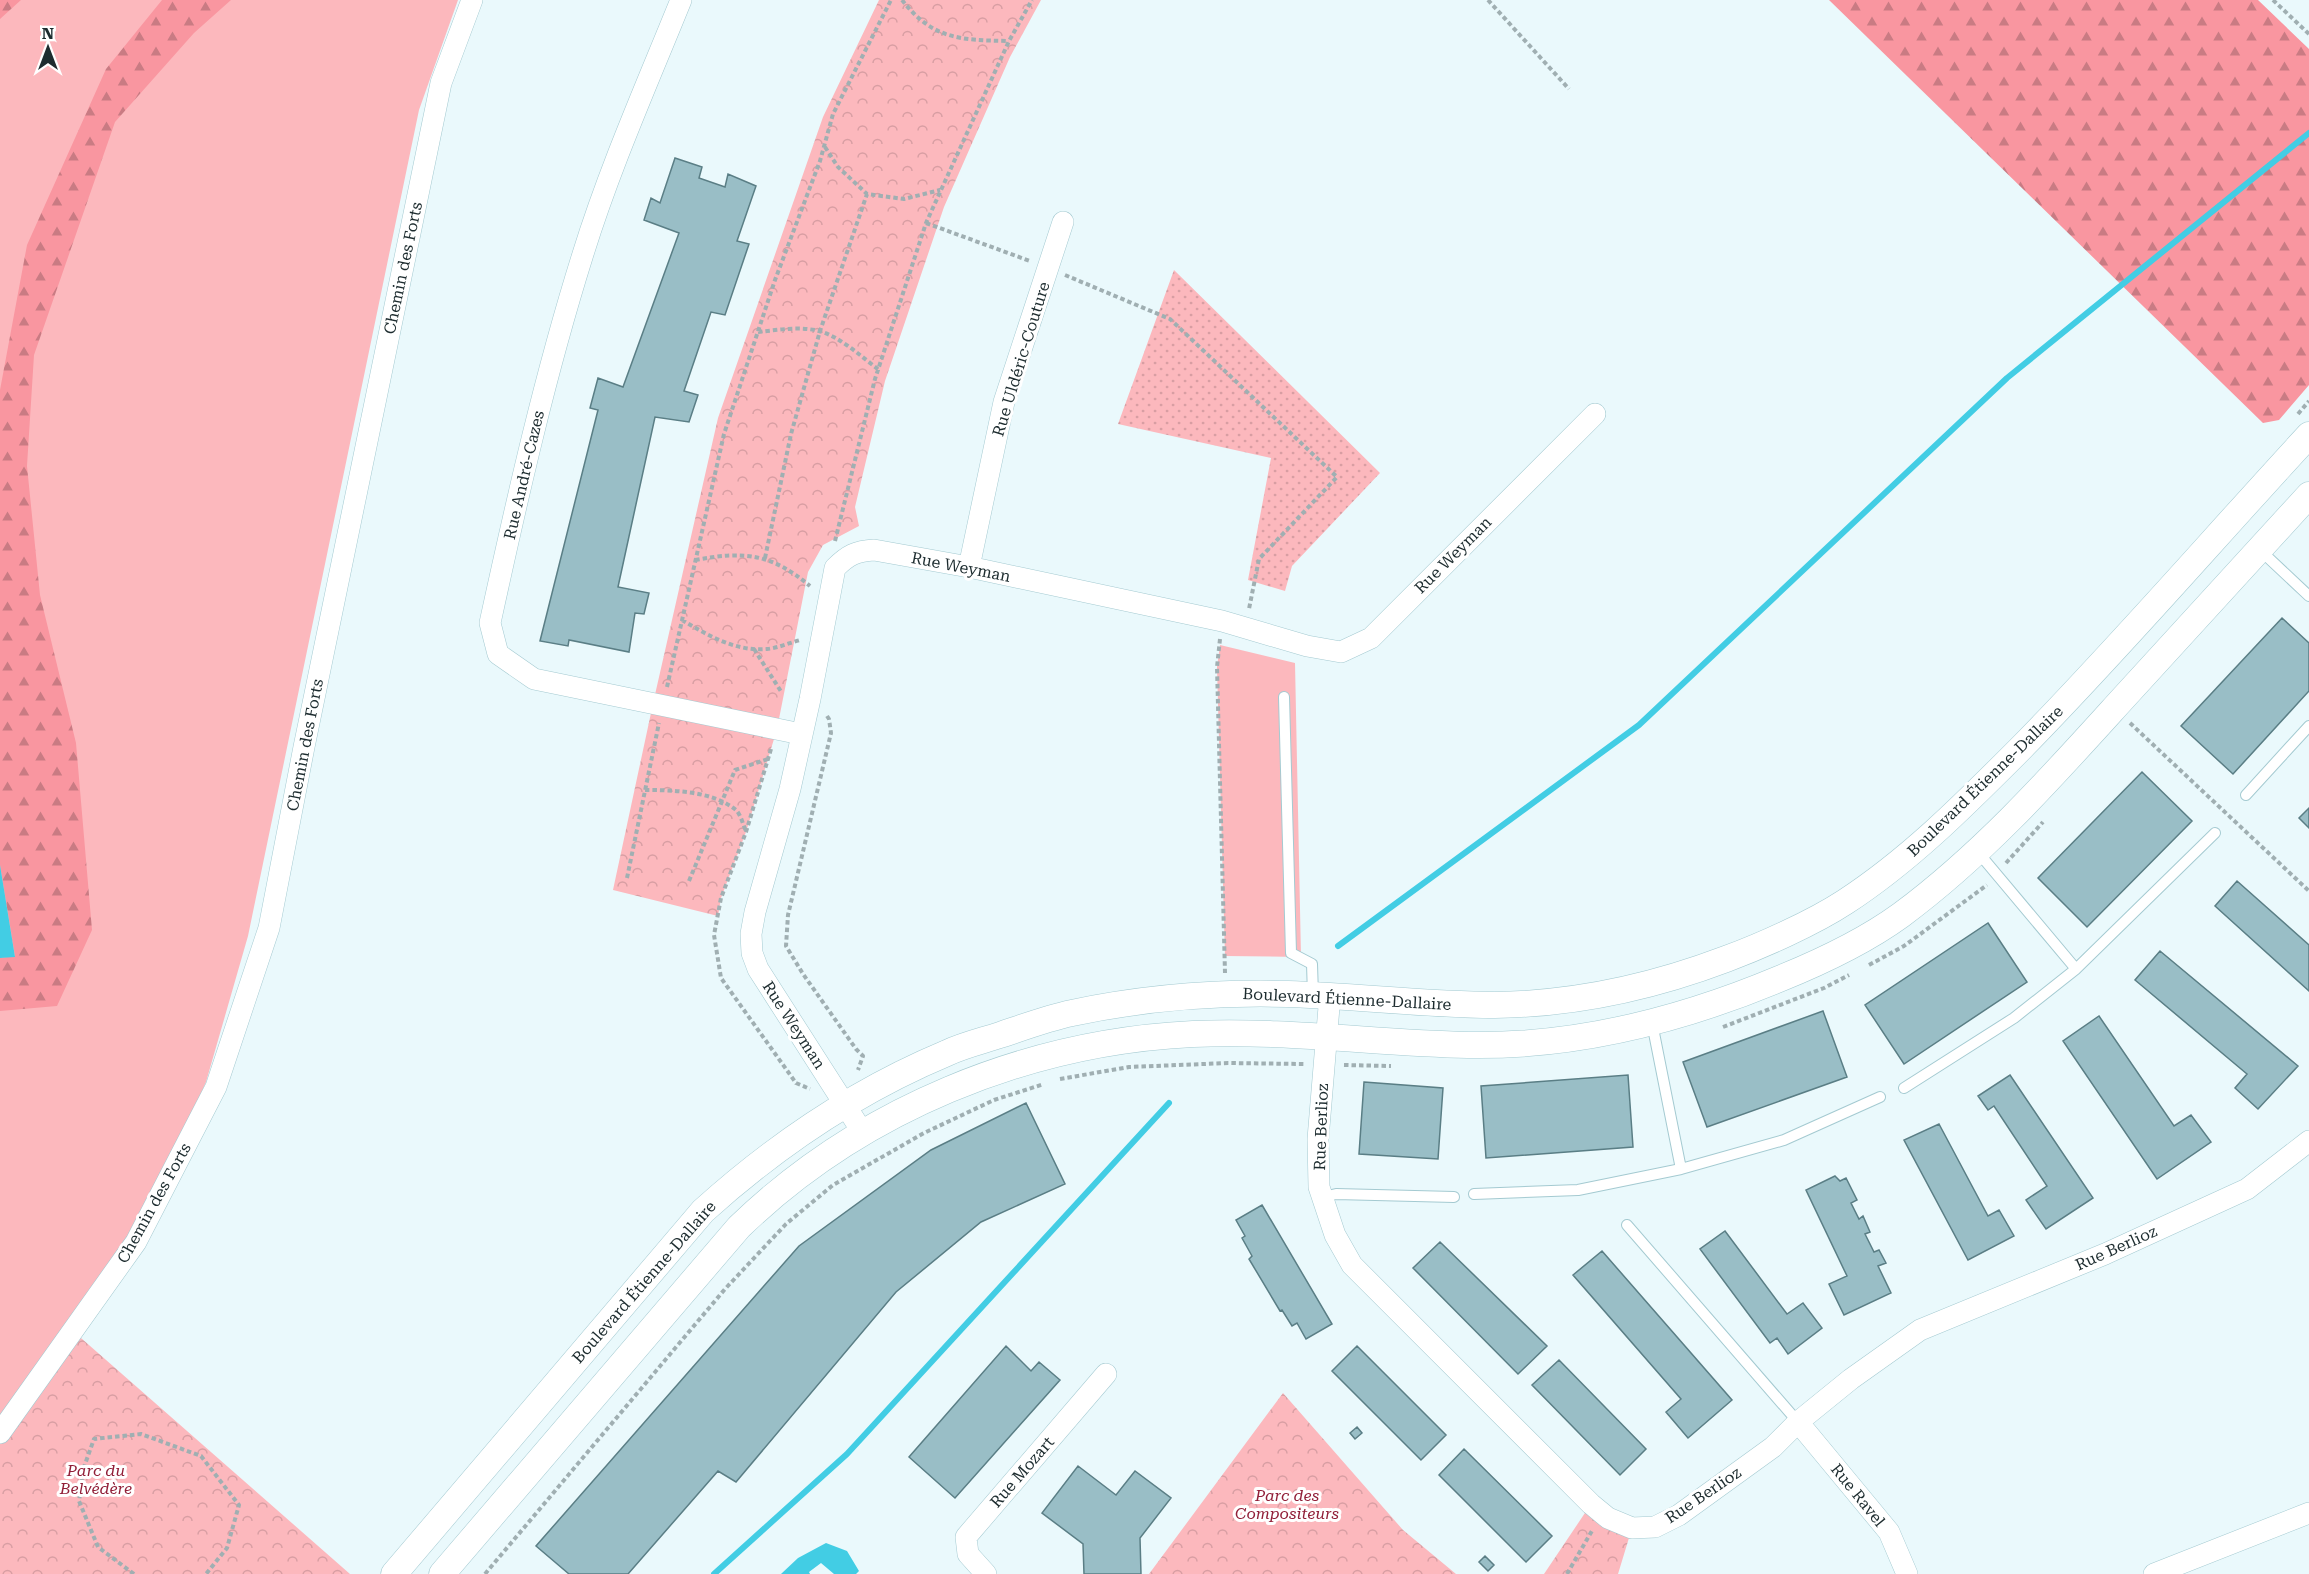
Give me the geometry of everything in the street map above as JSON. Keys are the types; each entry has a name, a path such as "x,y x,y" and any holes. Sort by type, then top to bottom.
{"street":[{"name":"Chemin des Forts","path":"0,1433 136,1242 216,1087 269,928 441,82 472,0"},
{"name":"Rue André-Cazes","path":"681,0 628,130 583,252 546,381 490,623 498,654 534,679 801,734"},
{"name":"Rue Uldéric-Couture","path":"969,567 1004,402 1063,222"},
{"name":"Rue Weyman","path":"863,1133 768,985 752,953 751,934 754,912 790,789 835,568 847,556 859,551 874,550 969,567 1222,621 1307,646 1341,652 1371,638 1594,414"},
{"name":"Boulevard Étienne-Dallaire","path":"394,1574 703,1211 742,1175 845,1104 948,1052 1067,1014 1128,1003 1226,994 1322,995 1496,1005 1559,1001 1606,994 1665,979 1726,959 1842,904 1899,863 1972,797 2074,694 2309,435"},
{"path":"442,1574 739,1227 784,1187 863,1133 903,1111 965,1084 1023,1063 1117,1041 1194,1034 1326,1036 1472,1045 1539,1042 1598,1035 1652,1022 1718,1002 1778,980 1836,954 1898,918 1977,851 2046,783 2309,495"},
{"name":"Rue Berlioz","path":"1322,995 1326,1036 1318,1139 1319,1187 1335,1235 1352,1265 1602,1513 1632,1528 1655,1527 1678,1515 1773,1447 1798,1422 1851,1379 1920,1330 2105,1254 2247,1189 2309,1141"},
{"name":"Rue Mozart","path":"986,1574 968,1554 966,1537 1106,1374"},
{"name":"Rue Ravel","path":"1798,1422 1889,1532 1907,1574"},
{"path":"2154,1574 2309,1513"}],"lane":[{"path":"2259,550 2309,596"},
{"path":"1284,698 1291,953 1312,964 1322,995"},
{"path":"2247,795 2309,726"},
{"path":"1904,1088 2014,1018 2076,969 2215,833"},
{"path":"1977,851 2076,969"},
{"path":"1652,1022 1681,1170"},
{"path":"1474,1194 1578,1190 1681,1170 1784,1140 1880,1097"},
{"path":"1323,1197 1336,1194 1454,1197"},
{"path":"1627,1225 1798,1422"}],"path":[{"path":"627,878 724,434 824,147 833,114 891,0"},
{"path":"902,0 914,15 941,34 977,40 1009,41"},
{"path":"833,548 879,370 926,223 1009,41 1032,0"},
{"path":"1488,0 1569,90"},
{"path":"2273,0 2309,34"},
{"path":"824,147 838,167 867,194 903,199 940,190"},
{"path":"765,558 791,434 820,331 867,194"},
{"path":"926,223 1048,267 1170,319 1337,477 1259,560 1245,628"},
{"path":"758,332 788,328 820,331 851,348 879,370"},
{"path":"695,560 728,554 765,558 791,570 810,586"},
{"path":"682,620 704,633 735,646 767,649 800,640"},
{"path":"1222,621 1217,667 1226,994"},
{"path":"754,648 782,693"},
{"path":"821,711 829,719 831,733 788,915 786,945 803,974 863,1056 845,1104"},
{"path":"2130,722 2309,891"},
{"path":"689,880 735,770 768,759"},
{"path":"645,790 668,790 695,794 722,802 738,811 746,832"},
{"path":"134,1574 98,1547 79,1501 84,1467 94,1439 141,1434 201,1456 239,1504 227,1548 206,1574"},
{"path":"1567,1574 1602,1513"}],"green space":[{"path":"0,0 458,0 419,110 248,936 206,1082 136,1242 0,1433"},
{"path":"0,0 21,0 0,19"},
{"path":"162,0 231,0 194,33 115,122 34,355 27,466 40,595 76,743 92,930 57,1006 0,1011 0,958 15,956 0,865 0,390 27,245 106,69"},
{"path":"879,0 1041,0 1010,57 944,207 885,381 855,507 859,526 823,545 808,572 777,729 746,832 721,898 718,916 613,890 718,418 823,117"},
{"path":"1829,0 2258,0 2309,49 2309,385 2279,420 2263,423"},
{"path":"1174,270 1380,473 1292,566 1285,591 1248,580 1271,458 1118,424"},
{"path":"1220,645 1295,663 1301,957 1225,956 1217,667"},
{"name":"Parc du Belvédère","path":"73,1331 350,1574 0,1574 0,1433"},
{"name":"Parc des Compositeurs","path":"1283,1393 1403,1530 1456,1574 1149,1574"},
{"path":"1591,1504 1632,1528 1618,1574 1544,1574"}],"water":[{"path":"0,865 15,957 0,958"},
{"path":"826,1543 847,1551 859,1571 856,1574 834,1574 821,1563 809,1572 810,1574 781,1574 798,1558"}],"building":[{"path":"675,158 702,167 699,178 725,187 728,174 756,186 737,241 749,244 725,315 711,312 684,391 698,395 689,422 655,417 618,587 649,593 644,614 635,613 629,652 569,640 568,646 540,641 598,410 590,408 598,378 623,387 679,233 644,220 651,198 660,203"},
{"path":"2282,618 2309,643 2309,691 2233,774 2181,726"},
{"path":"2142,772 2192,821 2087,927 2038,878"},
{"path":"2309,808 2309,828 2299,818"},
{"path":"2237,881 2309,945 2309,991 2215,906"},
{"path":"1988,923 2027,982 1904,1064 1865,1005"},
{"path":"2160,951 2298,1066 2258,1109 2235,1088 2247,1074 2135,980"},
{"path":"1823,1011 1847,1077 1707,1127 1683,1062"},
{"path":"2099,1016 2174,1126 2191,1115 2211,1142 2157,1179 2063,1041"},
{"path":"1628,1075 1633,1147 1486,1158 1481,1086"},
{"path":"2010,1075 2093,1198 2046,1229 2026,1200 2047,1186 1994,1106 1988,1110 1978,1096"},
{"path":"1364,1082 1443,1088 1438,1159 1359,1154"},
{"path":"1026,1103 1065,1184 981,1222 896,1292 736,1482 718,1471 628,1574 569,1574 536,1546 799,1246 931,1150"},
{"path":"1939,1124 1988,1216 1999,1210 2014,1236 1968,1260 1904,1140"},
{"path":"1835,1176 1840,1181 1846,1178 1857,1200 1851,1203 1859,1219 1863,1216 1870,1232 1865,1234 1874,1252 1879,1250 1886,1263 1878,1266 1891,1293 1844,1315 1829,1284 1847,1276 1806,1190"},
{"path":"1262,1205 1332,1324 1306,1339 1297,1323 1292,1326 1282,1310 1280,1311 1249,1259 1252,1256 1242,1238 1245,1236 1236,1220"},
{"path":"1725,1231 1787,1314 1803,1303 1822,1328 1788,1354 1777,1338 1770,1343 1700,1249"},
{"path":"1440,1242 1547,1346 1518,1374 1413,1268"},
{"path":"1602,1251 1732,1400 1688,1438 1666,1412 1681,1399 1573,1275"},
{"path":"1006,1346 1031,1371 1039,1362 1060,1380 955,1498 909,1457"},
{"path":"1357,1346 1446,1435 1421,1460 1332,1371"},
{"path":"1559,1360 1646,1449 1620,1475 1532,1385"},
{"path":"1357,1427 1362,1433 1355,1439 1350,1433"},
{"path":"1464,1449 1552,1536 1526,1562 1439,1475"},
{"path":"1078,1466 1116,1495 1135,1471 1171,1498 1140,1538 1141,1574 1084,1574 1083,1544 1042,1513"},
{"path":"1485,1556 1494,1565 1488,1571 1479,1562"}],"waterway":[{"path":"1338,946 1639,725 2007,378 2309,133"},
{"path":"714,1574 847,1454 1169,1103"}]}
